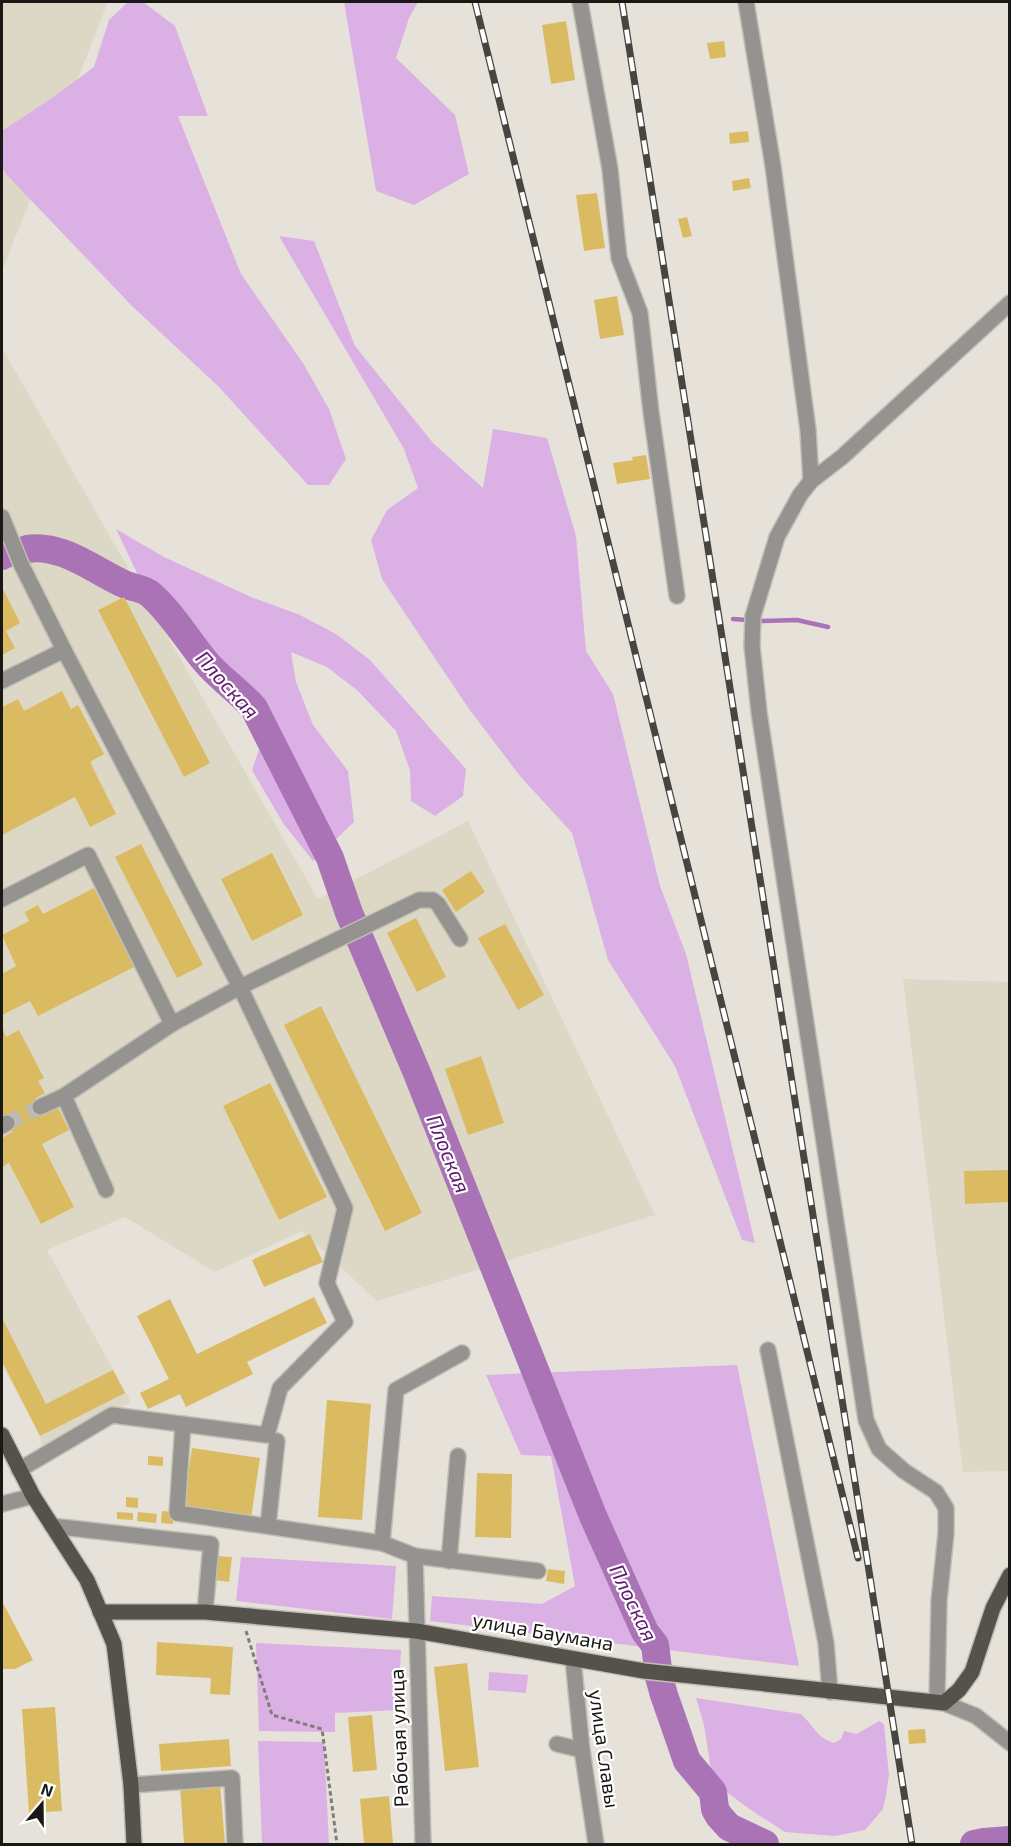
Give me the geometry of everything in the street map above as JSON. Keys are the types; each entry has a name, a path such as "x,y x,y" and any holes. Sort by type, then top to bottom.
{"main road":[{"path":"2,1435 33,1496 87,1580 114,1644 131,1785 134,1845"},
{"path":"941,1702 959,1690 972,1672 993,1608 1010,1575"},
{"path":"100,1612 205,1612"},
{"name":"улица Баумана","path":"205,1612 417,1631 686,1677 941,1702"}],"street":[{"path":"580,2 610,169 619,258 640,313 651,412 677,596"},
{"path":"746,2 773,165 806,418 811,481"},
{"path":"1010,303 850,450 811,481 800,495 777,537 753,616 752,646 759,712 866,1420 879,1449 904,1471 936,1492 946,1508 946,1533 939,1601 941,1702 976,1716 1010,1743"},
{"path":"2,517 21,564 64,650 240,987 345,1208 327,1283 345,1322 280,1388 267,1435 112,1415 19,1470"},
{"path":"2,681 64,650"},
{"path":"2,899 88,855 172,1024"},
{"path":"40,1107 64,1096 172,1024 240,987 350,935 408,904 428,899 438,904 460,939"},
{"path":"64,1096 106,1190"},
{"path":"768,1350 826,1643 830,1692"},
{"path":"382,1543 396,1390 462,1353"},
{"path":"183,1424 177,1513 382,1543 415,1556 538,1571"},
{"path":"268,1526 277,1442"},
{"path":"449,1561 458,1456"},
{"path":"2,1504 33,1496"},
{"path":"52,1526 212,1544 205,1612"},
{"name":"Рабочая улица","path":"415,1556 423,1845"},
{"name":"улица Славы","path":"573,1659 582,1750 596,1845"},
{"path":"557,1744 582,1750"},
{"path":"131,1785 232,1778 235,1845"}],"path":[{"path":"240,1615 272,1714 322,1729 337,1845"}],"shaded area":[{"path":"2,2 108,2 2,271"},
{"path":"128,2 143,2 175,26 208,116 178,116 241,274 303,363 329,409 346,459 329,485 308,485 218,386 132,306 6,174 2,167 2,131 94,67 109,20"},
{"path":"344,2 418,2 409,18 396,58 455,115 469,174 414,205 376,191"},
{"path":"279,236 314,241 355,346 433,443 483,488 493,429 547,438 576,536 586,651 613,694 660,886 686,954 755,1243 742,1240 675,1066 608,960 572,833 520,776 469,709 382,579 371,540 387,510 418,488 404,449"},
{"path":"2,348 318,899 468,821 655,1215 377,1301 302,1231 215,1272 125,1217 47,1250 131,1402 42,1447 40,1436 2,1365"},
{"path":"116,529 164,557 251,597 300,615 336,634 370,660 466,769 463,796 435,816 411,801 410,770 396,731 358,691 327,667 291,652 296,682 313,725 348,771 354,822 313,861 283,823 252,770 260,747 247,711 212,681 159,619"},
{"path":"903,979 1009,982 1009,1471 963,1472"},
{"path":"737,1365 799,1666 430,1621 432,1596 542,1604 575,1586 551,1456 521,1455 486,1375"},
{"path":"241,1557 396,1566 392,1619 236,1601"},
{"path":"256,1643 401,1650 398,1710 335,1713 335,1732 259,1731"},
{"path":"489,1672 528,1675 526,1693 488,1690"},
{"path":"696,1698 801,1714 819,1735 834,1743 841,1739 844,1731 857,1734 879,1721 884,1724 889,1775 883,1809 865,1830 835,1836 785,1832 748,1808 719,1784 711,1770 704,1725"},
{"path":"258,1741 324,1742 329,1844 262,1844"}],"building":[{"path":"566,21 575,80 551,84 542,25"},
{"path":"724,41 726,57 710,59 707,43"},
{"path":"748,131 749,142 730,144 729,133"},
{"path":"749,178 751,188 733,191 732,181"},
{"path":"597,193 605,248 584,251 576,195"},
{"path":"687,217 692,236 683,238 678,219"},
{"path":"617,296 624,335 600,339 594,300"},
{"path":"646,455 650,479 617,484 613,463"},
{"path":"2,587 20,623 6,631 15,648 2,655"},
{"path":"124,597 210,763 184,777 98,610"},
{"path":"62,691 71,709 78,705 104,754 90,762 116,814 90,827 75,797 2,835 2,707 18,699 24,711"},
{"path":"141,844 203,965 177,978 115,857"},
{"path":"272,853 303,915 252,941 221,879"},
{"path":"471,871 485,892 456,912 442,890"},
{"path":"94,888 134,967 38,1016 30,1001 2,1015 2,974 16,966 2,935 29,921 25,912 38,905 43,914"},
{"path":"416,918 446,977 417,992 387,933"},
{"path":"505,924 544,995 518,1010 478,938"},
{"path":"321,1006 422,1213 385,1231 284,1025"},
{"path":"2,1027 6,1037 19,1030 44,1078 38,1081 45,1093 36,1098 43,1113 57,1106 69,1130 42,1144 74,1207 41,1224 9,1163 2,1167 2,1138 12,1132 2,1112"},
{"path":"481,1056 504,1123 468,1135 445,1069"},
{"path":"270,1083 327,1197 279,1220 223,1106"},
{"path":"1010,1170 1010,1202 965,1204 964,1171"},
{"path":"310,1234 323,1262 264,1287 252,1260"},
{"path":"314,1297 327,1323 247,1362 253,1374 186,1407 180,1394 148,1409 140,1393 169,1379 137,1316 170,1299 197,1354"},
{"path":"2,1318 46,1404 113,1370 125,1393 40,1436 2,1361"},
{"path":"327,1400 371,1404 362,1520 318,1517"},
{"path":"192,1448 260,1458 251,1518 183,1508"},
{"path":"148,1456 163,1457 163,1466 148,1465"},
{"path":"477,1473 512,1474 511,1538 475,1537"},
{"path":"126,1497 138,1498 138,1508 126,1507"},
{"path":"162,1511 174,1512 173,1524 161,1523"},
{"path":"117,1512 133,1513 133,1520 117,1519"},
{"path":"138,1512 157,1514 156,1523 137,1521"},
{"path":"217,1556 232,1557 229,1582 214,1580"},
{"path":"548,1569 565,1571 564,1584 546,1581"},
{"path":"2,1601 33,1660 15,1669 2,1669"},
{"path":"157,1642 233,1647 230,1695 210,1694 211,1678 156,1675"},
{"path":"467,1663 479,1767 445,1771 434,1667"},
{"path":"55,1707 62,1811 29,1813 22,1709"},
{"path":"372,1715 377,1770 353,1772 348,1717"},
{"path":"925,1729 926,1743 909,1744 908,1730"},
{"path":"229,1739 231,1766 161,1771 159,1744"},
{"path":"220,1783 225,1844 184,1844 180,1786"},
{"path":"389,1796 393,1844 364,1844 360,1799"}],"waterway":[{"name":"Плоская","path":"27,549 40,548 65,554 124,584 147,592 165,609 198,653 254,708 330,858 349,913 417,1073 593,1516 645,1632 655,1645 659,1677 687,1761 713,1792 715,1809 729,1827 765,1844"},
{"path":"733,619 747,620"},
{"path":"761,621 797,620 828,627"},
{"name":"Плоская","path":"974,1844 1010,1840"}],"tunnel":[{"path":"7,1123 40,1107"}],"railway":[{"path":"475,2 858,1558"},
{"path":"622,2 912,1844"}]}
